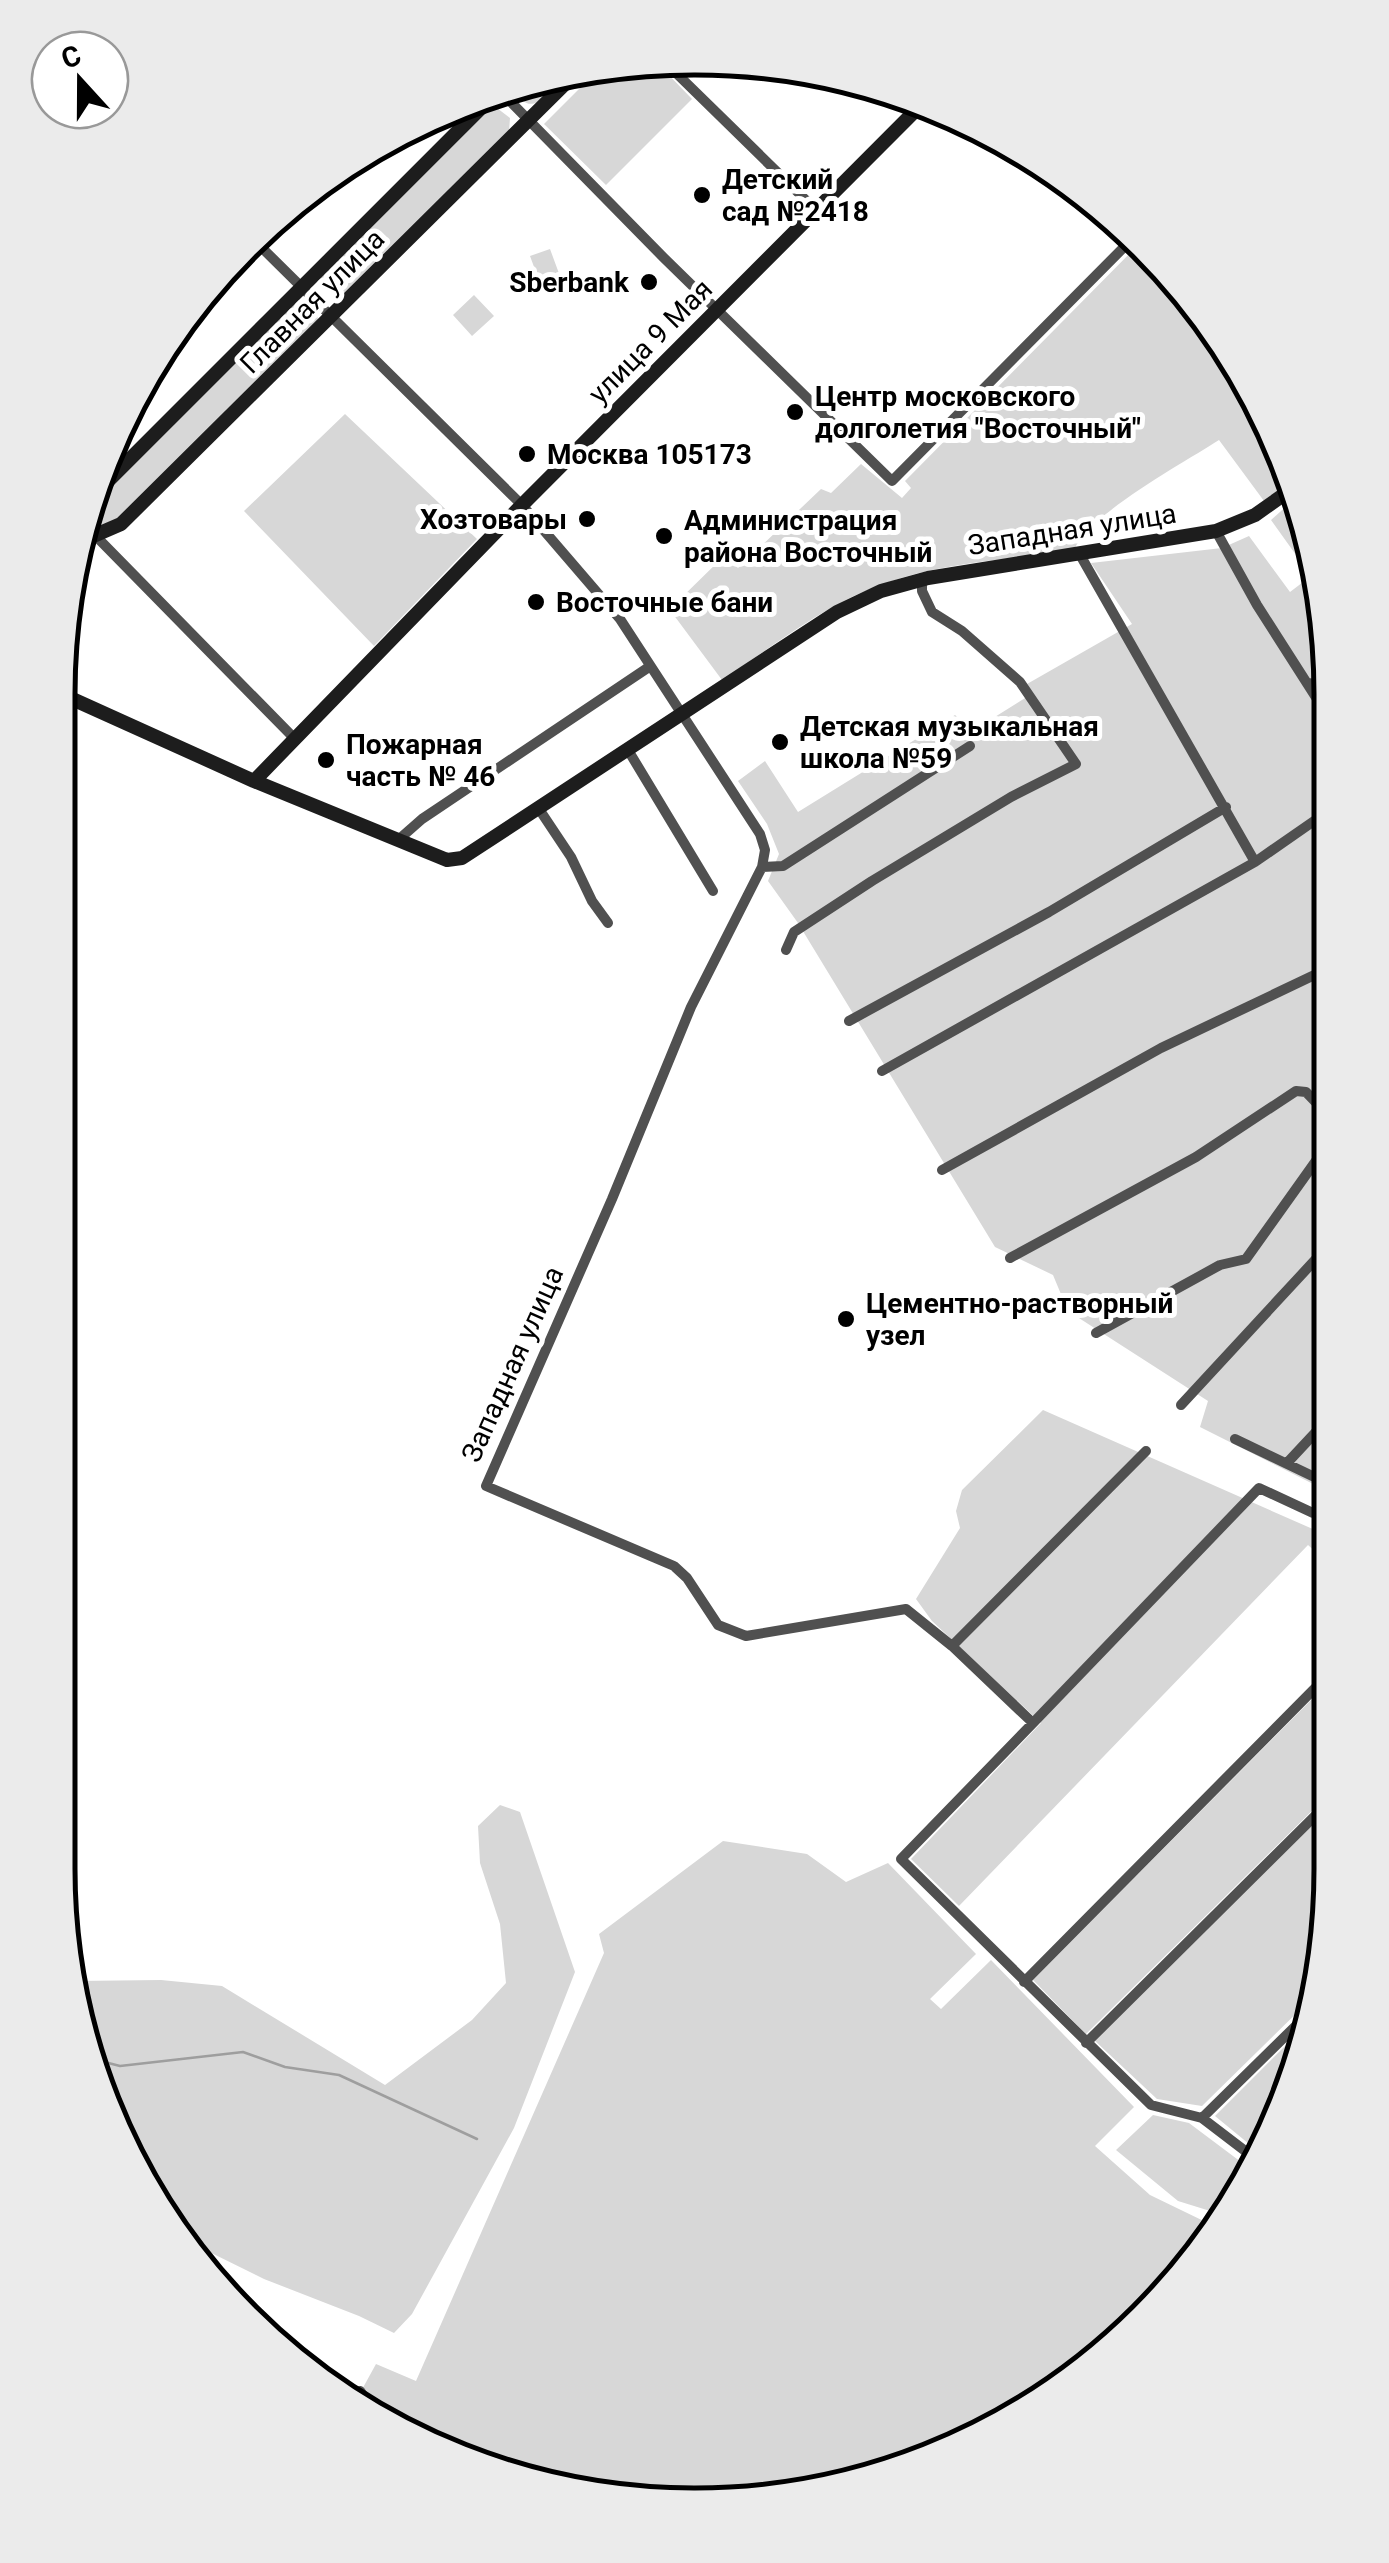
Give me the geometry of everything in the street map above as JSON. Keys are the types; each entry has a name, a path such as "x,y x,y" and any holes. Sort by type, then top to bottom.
{"street":[{"path":"679,75 816,210"},
{"name":"Главная улица","path":"98,527 121,524 557,91"},
{"path":"512,103 892,482 1124,248"},
{"name":"улица 9 Мая","path":"254,781 522,504 912,114"},
{"name":"Главная улица","path":"116,474 471,117"},
{"path":"263,249 522,504 620,619 760,834 765,850 762,868 783,866 970,746"},
{"name":"Западная улица","path":"75,700 436,858 462,858 838,612 882,591 922,580 1216,531 1256,515 1281,497"},
{"path":"1216,531 1257,605 1314,693"},
{"path":"95,540 294,738"},
{"path":"1079,553 1256,862"},
{"path":"786,950 794,932 856,891 1011,797 1076,764 1020,682 962,631 932,612 922,591 922,580"},
{"path":"396,841 422,819 649,666"},
{"path":"1308,683 1314,684"},
{"path":"628,750 713,891"},
{"path":"848,1021 1049,912 1226,807"},
{"path":"539,809 608,923"},
{"path":"882,1071 1256,862 1314,821"},
{"name":"Западная улица","path":"762,868 691,1006 613,1197 486,1486 674,1566 687,1578 718,1625 746,1636 906,1610 952,1646 1033,1723"},
{"path":"942,1170 1161,1048 1314,975"},
{"path":"1010,1258 1196,1157 1296,1091 1306,1092 1314,1100"},
{"path":"1096,1333 1220,1265 1246,1259 1314,1164"},
{"path":"1181,1405 1314,1261"},
{"path":"1286,1463 1314,1434"},
{"path":"1235,1440 1314,1477"},
{"path":"952,1646 1146,1450"},
{"path":"1245,2151 1202,2118 1151,2105 902,1859 1260,1488 1312,1513"},
{"path":"1024,1982 1314,1690"},
{"path":"1086,2043 1314,1817"},
{"path":"1202,2118 1293,2029"}],"shaded area":[{"path":"669,76 692,99 606,185 544,124 582,86 614,80"},
{"path":"548,93 538,102 522,100"},
{"path":"496,108 510,118 509,132 343,298 336,298 319,281 487,111"},
{"path":"550,249 564,287 544,294 530,256"},
{"path":"1130,253 1210,350 1250,421 1279,489 1264,501 1219,440 1115,507 1082,537 1074,551 955,566 886,583 821,614 722,680 673,614 674,605 725,555 738,568 821,489 831,493 861,464 902,498 911,488 905,481"},
{"path":"474,295 494,316 472,336 453,315"},
{"path":"300,301 317,314 318,320 113,526 102,527 99,524 113,483 294,302"},
{"path":"345,414 477,539 374,646 244,511"},
{"path":"1285,508 1299,559 1271,520"},
{"path":"1249,536 1290,592 1303,582 1313,654 1314,1484 1200,1427 1208,1401 1068,1311 1053,1275 995,1247 798,923 768,881 779,854 767,824 738,781 765,761 798,812 955,715 974,730 1033,693 1027,684 1132,624 1091,563 1222,548"},
{"path":"1043,1410 1314,1530 1314,1550 1308,1545 959,1906 911,1859 1041,1723 932,1621 916,1599 960,1528 956,1511 962,1490"},
{"path":"1314,1697 1314,1809 1086,2034 1033,1980"},
{"path":"500,1805 520,1812 575,1972 514,2128 412,2314 394,2333 207,2251 158,2178 122,2106 96,2029 86,1981 161,1980 222,1986 385,2085 472,2020 506,1983 500,1924 480,1863 478,1826"},
{"path":"1314,1823 1313,1909 1297,2013 1202,2106 1157,2099 1094,2040"},
{"path":"723,1841 807,1854 846,1882 888,1863 976,1954 930,1999 941,2009 991,1960 1134,2107 1095,2146 1150,2195 1204,2221 1133,2307 1039,2384 932,2441 855,2467 735,2487 654,2487 534,2467 457,2441 421,2424 361,2391 376,2364 416,2381 604,1953 599,1934"},
{"path":"1289,2042 1249,2144 1215,2116"},
{"path":"1153,2115 1189,2123 1240,2161 1211,2211 1178,2201 1116,2150"}],"waterway":[{"path":"106,2062 120,2066 243,2052 285,2067 339,2075 477,2139"}],"place":[{"name":"Детский сад №2418","path":"702,195"},
{"name":"Sberbank","path":"649,282"},
{"name":"Центр московского долголетия \"Восточный\"","path":"795,412"},
{"name":"Москва 105173","path":"527,454"},
{"name":"Хозтовары","path":"587,519"},
{"name":"Администрация района Восточный","path":"664,536"},
{"name":"Восточные бани","path":"536,602"},
{"name":"Детская музыкальная школа №59","path":"780,742"},
{"name":"Пожарная часть № 46","path":"326,760"},
{"name":"Цементно-растворный узел","path":"846,1319"}]}
